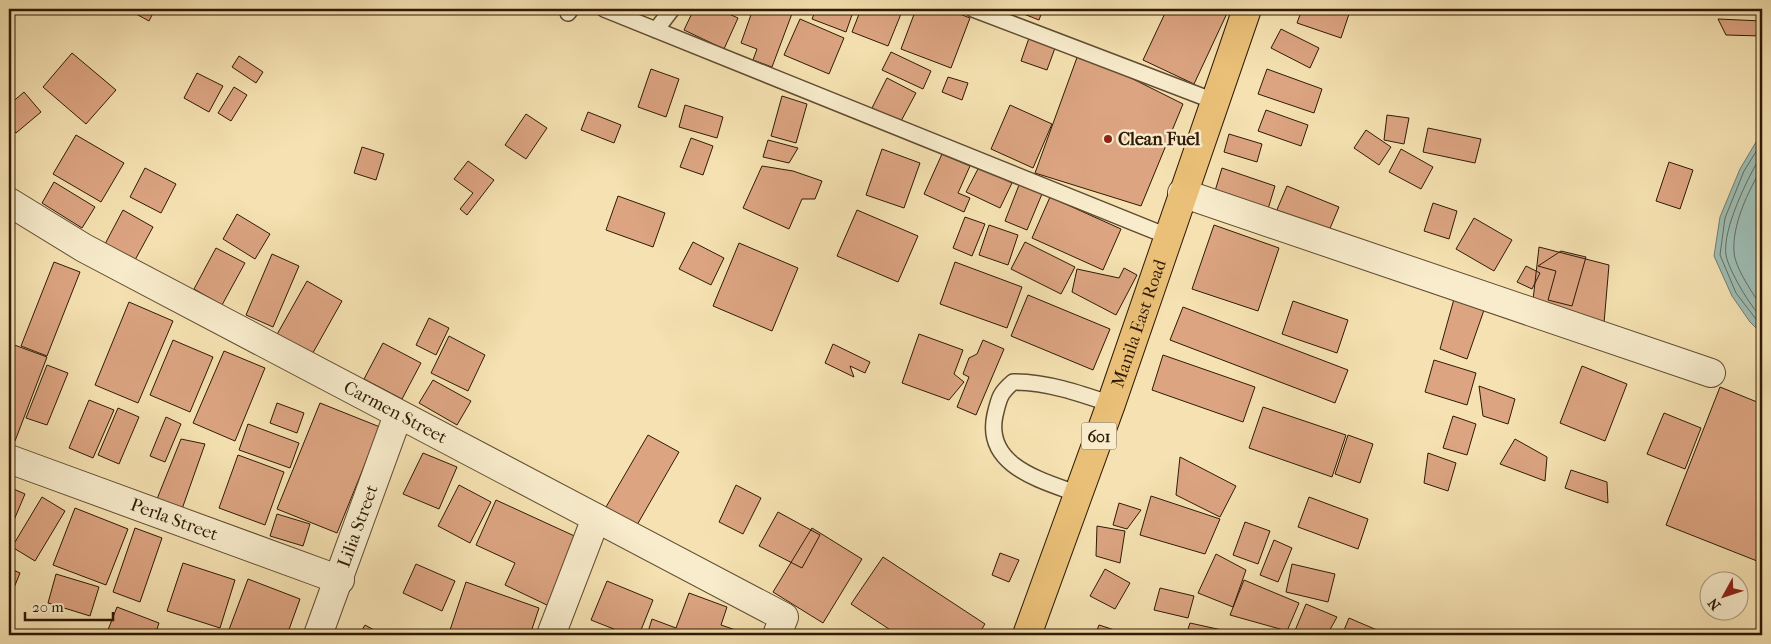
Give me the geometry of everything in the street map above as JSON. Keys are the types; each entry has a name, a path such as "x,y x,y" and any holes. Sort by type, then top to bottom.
{"main road":[{"name":"Manila East Road","path":"1027,635 1111,404 1182,193 1247,9"}],"street":[{"path":"1182,193 1711,373"},
{"name":"Carmen Street","path":"9,202 84,248 596,518 781,626"},
{"name":"Lilia Street","path":"318,635 340,580 398,415"},
{"name":"Perla Street","path":"9,460 340,580"},
{"path":"551,635 596,518"}],"lane":[{"path":"604,9 1168,236"},
{"path":"656,30 672,9"},
{"path":"973,9 1214,101"},
{"path":"1078,494 1032,476 1010,463 998,448 992,428 1000,393 1013,382 1032,382 1078,393 1111,404"}],"water":[{"path":"1762,132 1762,334 1750,322 1732,296 1714,256 1720,217 1740,169"}],"building":[{"path":"127,9 155,9 149,21"},
{"path":"694,9 718,9 738,18 724,49 684,30"},
{"path":"753,9 787,9 793,11 772,67 753,60 757,49 741,43"},
{"path":"816,9 854,9 846,32 812,19"},
{"path":"861,9 903,9 888,46 852,32"},
{"path":"916,9 947,9 970,18 951,68 901,49"},
{"path":"1011,9 1043,9 1039,20"},
{"path":"1167,9 1229,9 1194,84 1143,60"},
{"path":"1302,9 1332,9 1349,14 1341,38 1297,23"},
{"path":"800,19 844,38 829,74 784,55"},
{"path":"1718,19 1762,21 1762,36 1726,35"},
{"path":"1281,29 1319,48 1310,68 1271,48"},
{"path":"1029,38 1055,48 1047,70 1021,61"},
{"path":"891,52 931,71 923,89 882,70"},
{"name":"Clean Fuel","path":"1079,52 1183,104 1141,206 1035,173"},
{"path":"72,53 116,90 86,124 43,87"},
{"path":"239,56 263,72 256,83 232,67"},
{"path":"651,69 679,79 666,117 638,107"},
{"path":"1267,69 1322,89 1314,113 1258,94"},
{"path":"197,73 223,86 209,112 184,98"},
{"path":"948,77 968,83 962,100 942,92"},
{"path":"887,78 916,93 900,123 872,108"},
{"path":"234,87 247,95 231,121 218,113"},
{"path":"24,92 41,112 16,133 9,125 9,105"},
{"path":"782,96 807,104 796,143 771,136"},
{"path":"685,105 723,117 717,138 679,127"},
{"path":"1010,105 1052,124 1033,168 991,149"},
{"path":"1266,110 1308,125 1301,146 1258,131"},
{"path":"588,112 621,125 614,143 581,130"},
{"path":"526,114 547,128 526,159 505,145"},
{"path":"1387,115 1409,118 1404,144 1384,140"},
{"path":"1428,128 1481,139 1475,163 1423,152"},
{"path":"1366,130 1391,147 1379,165 1354,148"},
{"path":"1229,134 1262,144 1257,162 1224,152"},
{"path":"9,135 14,139 9,148"},
{"path":"76,135 124,163 101,202 53,174"},
{"path":"691,138 713,146 703,175 680,167"},
{"path":"768,140 798,148 789,163 763,157"},
{"path":"362,147 384,154 376,180 354,173"},
{"path":"882,149 920,163 904,208 866,195"},
{"path":"1401,149 1433,167 1421,189 1389,172"},
{"path":"942,154 970,166 958,193 970,198 964,212 924,194"},
{"path":"468,161 494,180 467,215 460,209 473,193 454,179"},
{"path":"1669,162 1693,170 1680,209 1656,201"},
{"path":"762,166 793,171 822,181 815,199 802,199 789,229 743,208"},
{"path":"979,167 1012,183 1000,208 966,192"},
{"path":"145,168 176,184 161,213 130,197"},
{"path":"1222,168 1275,186 1268,209 1215,191"},
{"path":"54,182 95,207 82,228 42,203"},
{"path":"1019,185 1042,194 1027,230 1005,221"},
{"path":"1287,186 1339,207 1328,233 1276,212"},
{"path":"618,196 665,213 653,247 606,230"},
{"path":"1050,197 1121,229 1103,270 1032,238"},
{"path":"1433,203 1457,211 1449,239 1424,231"},
{"path":"123,210 153,227 135,260 105,244"},
{"path":"857,210 918,236 898,282 837,256"},
{"path":"237,214 270,234 255,259 223,239"},
{"path":"965,217 985,224 972,256 953,248"},
{"path":"1474,218 1512,240 1494,271 1456,249"},
{"path":"989,225 1018,235 1008,265 979,255"},
{"path":"1214,225 1279,248 1258,311 1192,289"},
{"path":"693,242 724,258 711,285 679,269"},
{"path":"1025,242 1075,267 1061,294 1011,269"},
{"path":"739,243 798,268 772,331 713,306"},
{"path":"1539,247 1609,265 1604,323 1533,300"},
{"path":"216,248 245,263 222,305 194,289"},
{"path":"1561,251 1586,257 1572,306 1548,300 1556,271 1538,266"},
{"path":"272,254 299,266 273,327 246,315"},
{"path":"54,262 80,272 47,356 21,346"},
{"path":"955,262 1022,287 1007,328 940,304"},
{"path":"1526,266 1540,273 1532,289 1517,282"},
{"path":"1124,268 1137,275 1116,315 1072,292 1077,269 1119,278"},
{"path":"307,281 342,301 310,358 275,338"},
{"path":"1028,295 1110,329 1093,370 1011,336"},
{"path":"1454,299 1484,310 1467,359 1440,349"},
{"path":"1293,301 1348,320 1337,353 1282,334"},
{"path":"129,302 173,321 138,403 95,385"},
{"path":"1183,307 1348,370 1335,403 1170,340"},
{"path":"429,318 449,328 436,355 416,345"},
{"path":"919,334 963,350 954,374 964,382 949,400 902,383"},
{"path":"449,336 485,355 468,391 431,373"},
{"path":"173,340 213,357 190,412 150,395"},
{"path":"983,340 1004,349 976,415 957,407 969,377 963,374 969,358 977,354"},
{"path":"9,343 47,357 15,441 9,438"},
{"path":"383,343 421,363 402,399 364,379"},
{"path":"833,344 870,362 865,373 850,366 854,377 825,363"},
{"path":"224,351 265,368 235,441 193,423"},
{"path":"1163,355 1255,387 1243,422 1152,390"},
{"path":"1434,360 1476,373 1467,405 1425,392"},
{"path":"47,365 68,373 47,425 26,418"},
{"path":"1582,366 1627,384 1605,441 1560,423"},
{"path":"433,380 471,401 457,425 419,403"},
{"path":"1479,386 1515,399 1508,424 1483,416"},
{"path":"1720,387 1762,404 1762,548 1757,561 1666,525"},
{"path":"89,400 114,410 93,458 69,448"},
{"path":"277,403 304,413 297,433 270,423"},
{"path":"320,403 380,427 337,533 277,509"},
{"path":"1263,407 1346,435 1332,477 1249,448"},
{"path":"118,408 139,417 119,464 98,455"},
{"path":"1664,413 1701,428 1685,469 1647,454"},
{"path":"1453,416 1476,424 1467,455 1443,448"},
{"path":"166,417 181,424 165,462 150,456"},
{"path":"248,424 299,443 290,468 239,450"},
{"path":"648,435 679,452 637,525 606,507"},
{"path":"1348,435 1373,444 1360,483 1335,474"},
{"path":"181,439 205,444 182,509 157,499"},
{"path":"1515,439 1547,457 1545,481 1500,464"},
{"path":"423,453 457,467 439,509 403,494"},
{"path":"1428,453 1456,463 1448,491 1424,483"},
{"path":"238,455 284,472 265,525 219,508"},
{"path":"1180,457 1236,486 1220,517 1176,495"},
{"path":"1571,470 1607,482 1608,503 1565,488"},
{"path":"459,485 491,502 470,543 438,526"},
{"path":"736,485 761,498 743,534 719,522"},
{"path":"9,487 25,494 9,532"},
{"path":"1151,496 1220,519 1205,554 1140,535"},
{"path":"42,497 65,511 35,561 12,547"},
{"path":"1309,497 1368,519 1358,549 1298,527"},
{"path":"496,500 581,539 551,607 505,585 515,563 476,545"},
{"path":"1119,503 1141,510 1127,529 1113,525"},
{"path":"75,508 128,529 106,585 53,565"},
{"path":"778,512 820,535 802,568 759,546"},
{"path":"277,514 310,524 303,546 270,536"},
{"path":"1245,522 1270,531 1258,564 1233,555"},
{"path":"1097,526 1125,531 1120,563 1096,556"},
{"path":"135,528 162,538 140,602 113,592"},
{"path":"812,528 862,559 823,623 773,592"},
{"path":"1274,540 1292,548 1278,582 1260,575"},
{"path":"1000,553 1019,560 1009,582 992,575"},
{"path":"1216,554 1246,570 1233,607 1198,593"},
{"path":"883,557 985,624 978,635 898,635 851,604"},
{"path":"183,563 235,580 220,628 167,611"},
{"path":"416,564 455,581 442,611 403,593"},
{"path":"1292,564 1335,574 1328,602 1286,592"},
{"path":"9,568 20,573 9,600"},
{"path":"1105,569 1130,583 1115,609 1090,596"},
{"path":"56,574 99,587 90,616 48,603"},
{"path":"248,579 300,599 287,635 227,635"},
{"path":"1244,580 1299,603 1287,631 1230,615"},
{"path":"607,581 653,600 639,635 629,635 591,620"},
{"path":"466,582 539,608 530,635 465,635 450,630"},
{"path":"1160,588 1194,596 1188,618 1154,610"},
{"path":"689,593 727,607 721,625 750,635 647,635 652,619 676,628"},
{"path":"1306,604 1337,617 1327,635 1298,635 1294,633"},
{"path":"117,607 159,623 155,635 106,635"},
{"path":"1349,618 1377,630 1375,635 1342,635"},
{"path":"1190,623 1240,634 1240,635 1186,635"},
{"path":"365,625 383,635 359,635"},
{"path":"1099,625 1130,635 1095,635"}],"place":[{"name":"Clean Fuel","path":"1108,139"}]}
